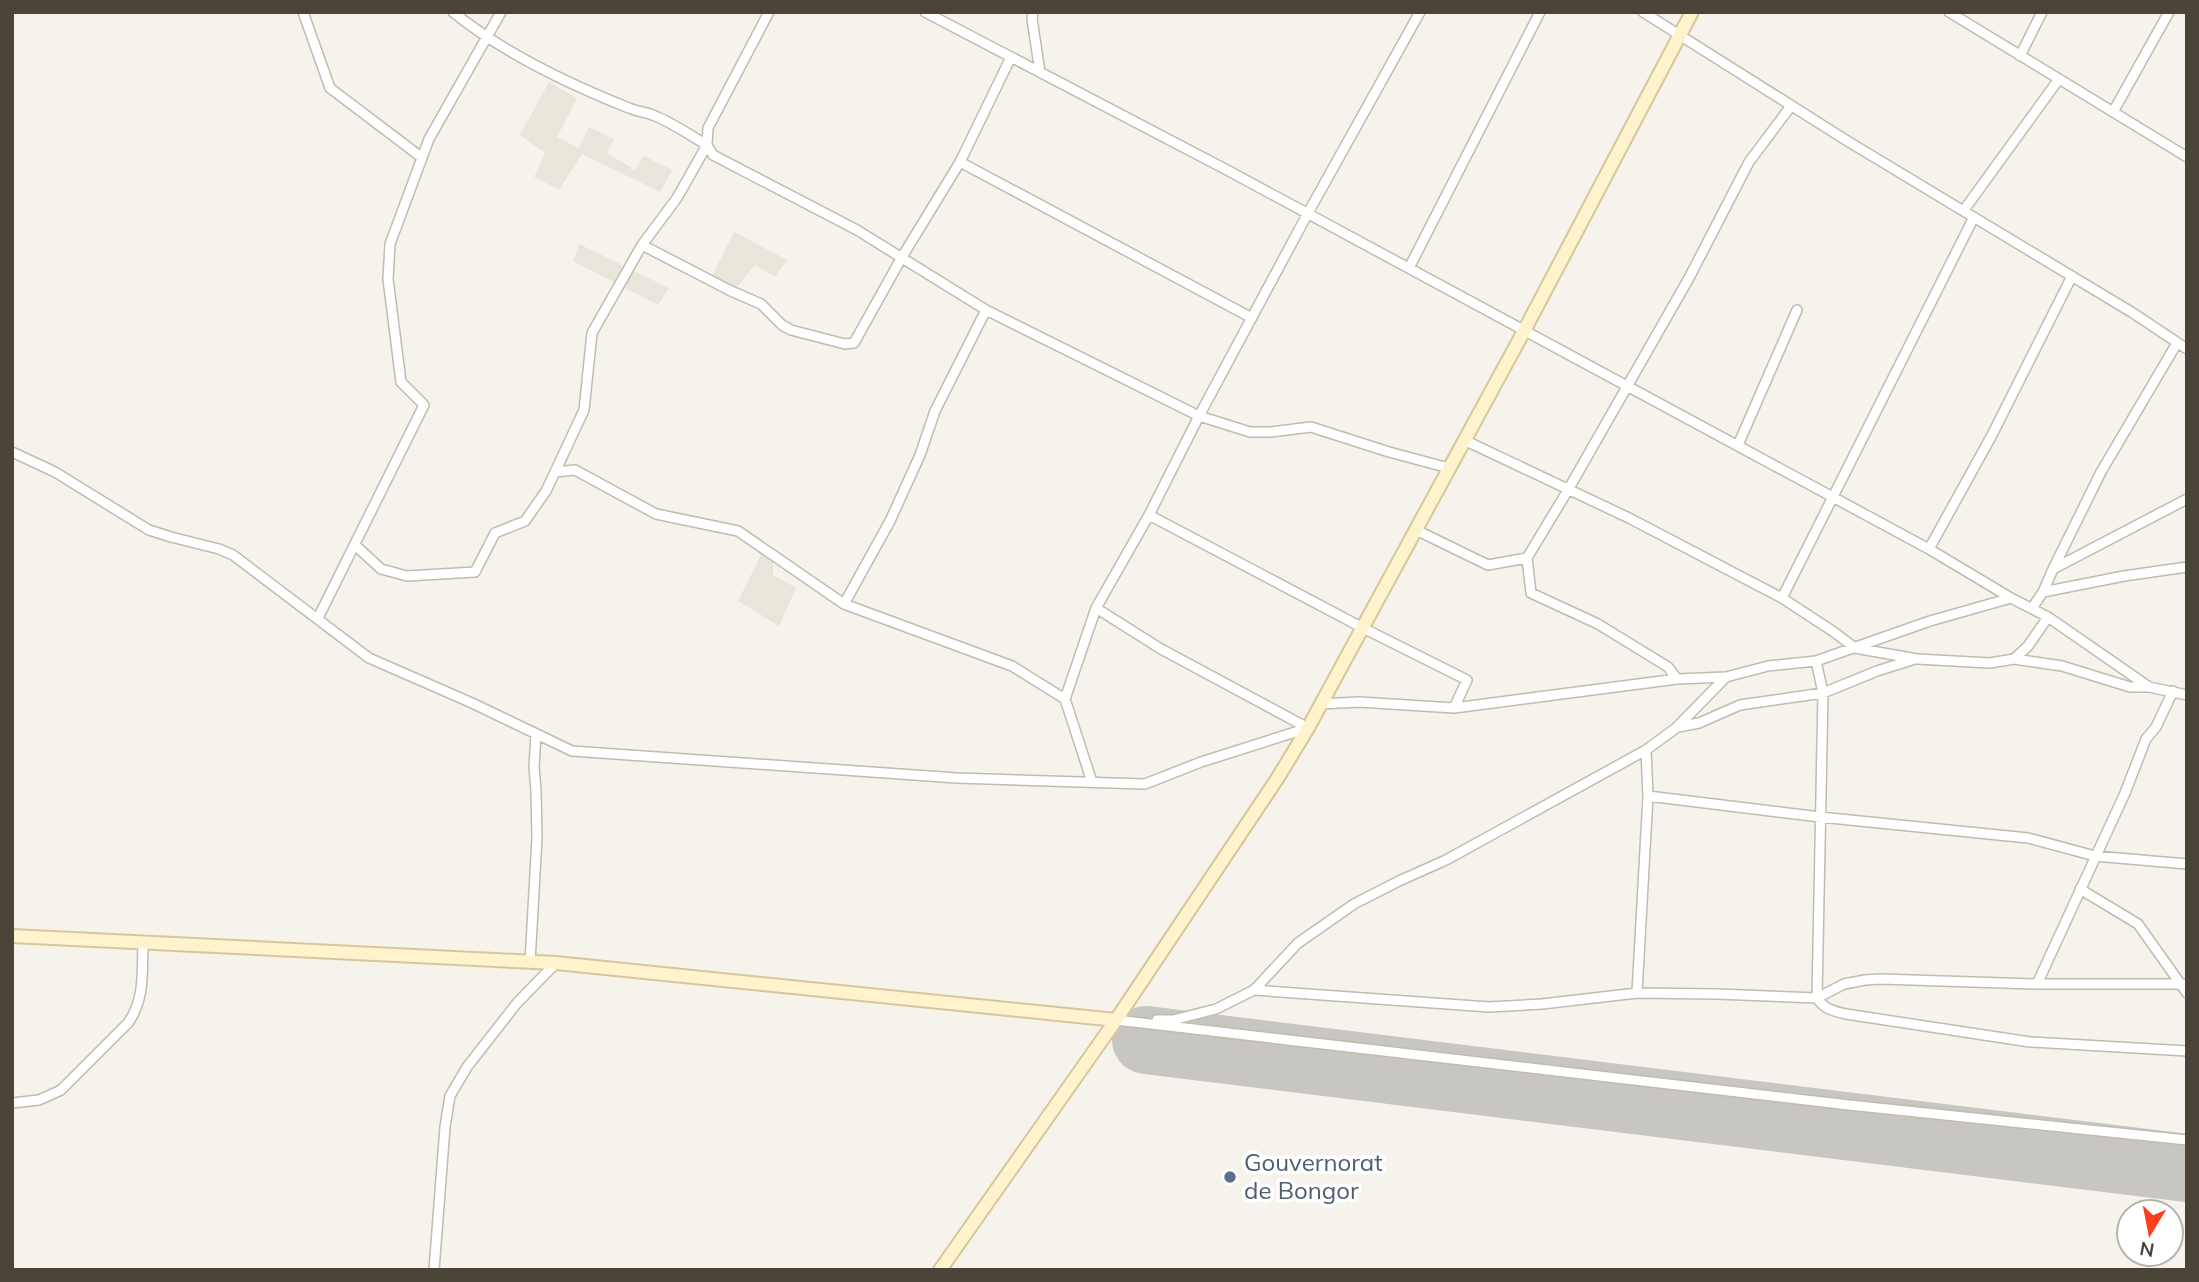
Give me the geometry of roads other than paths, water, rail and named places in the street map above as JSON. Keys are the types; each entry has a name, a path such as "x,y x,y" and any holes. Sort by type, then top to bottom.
{"street":[{"path":"303,12 330,88 421,157"},
{"path":"453,12 486,37 597,95 656,116 708,145"},
{"path":"318,618 424,405 401,382 388,279 390,244 429,139 501,12"},
{"path":"769,12 708,128 708,145 713,155 857,230 986,310 1199,416 1250,432 1311,427 1449,468"},
{"path":"925,12 1308,213 1929,549 2048,617 2149,687"},
{"path":"1033,12 1040,72"},
{"path":"1092,782 1065,699 1096,608 1149,515 1308,213 1420,12"},
{"path":"1409,268 1540,12"},
{"path":"1643,12 1791,106 2133,313 2187,349"},
{"path":"940,1270 1116,1020 1277,779 1308,728 1524,331 1692,12"},
{"path":"1949,12 2187,156"},
{"path":"2020,56 2042,12"},
{"path":"2113,112 2169,12"},
{"path":"642,245 761,304 782,325 792,330 845,344 855,343 902,257 960,162 1011,57"},
{"path":"1964,210 2059,79"},
{"path":"1677,679 1668,667 1598,624 1531,593 1527,558 1689,278 1749,162 1791,106"},
{"path":"355,545 381,569 407,576 475,572 495,533 526,521 546,491 584,410 592,332 642,245 677,198 708,145"},
{"path":"960,162 1252,317"},
{"path":"1782,598 1974,217"},
{"path":"1929,549 1987,444 2072,276"},
{"path":"844,604 890,521 920,455 935,411 986,310"},
{"path":"1738,445 1797,310"},
{"path":"2032,608 2043,592 2101,472 2177,343"},
{"path":"1464,440 1629,518 1782,598 1855,648 1917,659 1990,663 2014,659 2062,666 2130,687 2149,687 2187,695"},
{"path":"12,452 55,472 149,530 219,548 233,555 369,658 572,751 957,778 1145,783 1308,728"},
{"path":"555,472 575,470 656,514 738,531 844,604 1012,666 1065,699"},
{"path":"2053,569 2187,499"},
{"path":"1149,515 1467,680 1454,708"},
{"path":"1416,530 1488,565 1527,558"},
{"path":"2043,592 2187,567"},
{"path":"1321,704 1359,702 1454,708 1677,679 1726,677 1768,666 1816,661 1930,621 2011,598"},
{"path":"1096,608 1161,649 1308,728"},
{"path":"2014,659 2028,646 2048,617"},
{"path":"1676,728 1699,723 1740,705 1823,693 1877,671 1917,659"},
{"path":"1816,661 1823,693 1817,998 1822,1006 1846,1014 2056,1045 2187,1051"},
{"path":"1116,1020 1173,1020 1216,1009 1254,989 1298,943 1354,904 1446,860 1646,750 1676,728 1726,677"},
{"path":"2037,984 2125,793 2146,739 2156,727 2173,691"},
{"path":"530,962 537,838 534,767 536,734"},
{"path":"1637,993 1648,796 1646,750"},
{"path":"1648,796 2028,838 2095,856 2187,864"},
{"path":"2080,889 2138,924 2184,984 2187,993"},
{"path":"12,936 556,964 1116,1020 1849,1105 2187,1140"},
{"path":"12,1103 38,1100 61,1090 128,1023 142,994 144,943"},
{"path":"434,1270 444,1127 450,1096 467,1067 517,1003 556,964"},
{"path":"1254,989 1489,1007 1637,993 1817,998 1844,984 1873,979 2037,984 2184,984"}],"place":[{"name":"Gouvernorat de Bongor","path":"1230,1177"}]}
